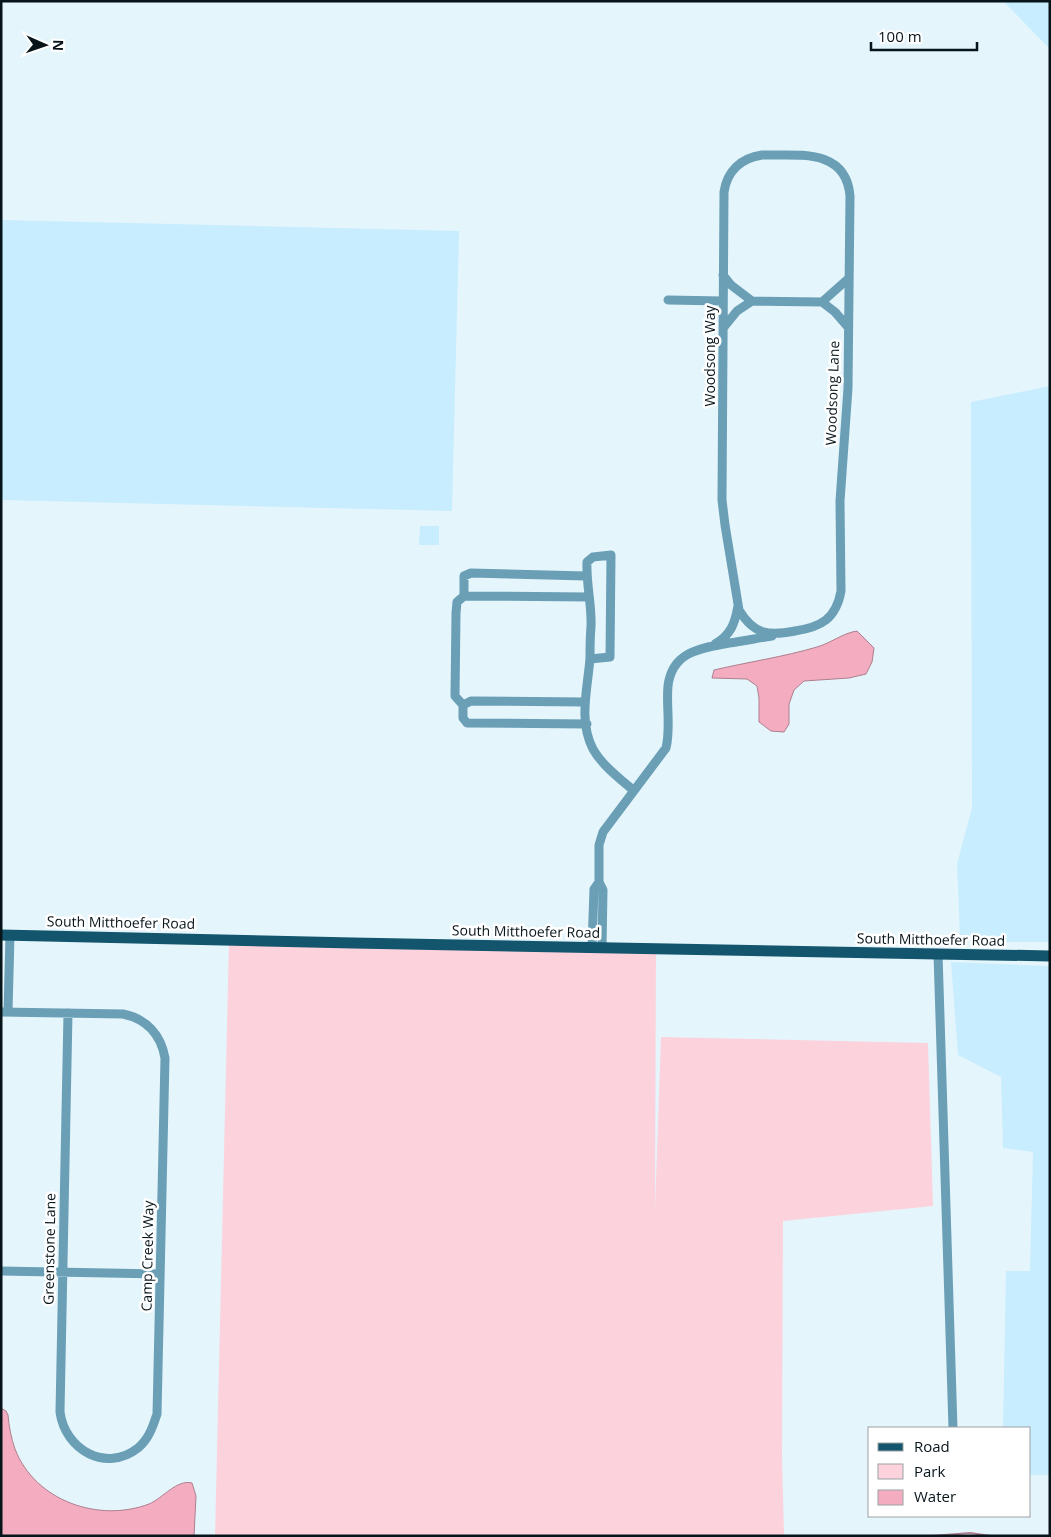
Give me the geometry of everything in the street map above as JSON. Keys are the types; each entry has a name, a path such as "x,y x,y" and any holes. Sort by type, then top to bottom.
{"main road":[{"name":"South Mitthoefer Road","path":"5,935 1050,956"}],"street":[{"name":"Woodsong Way","path":"597,947 603,890 599,882 599,845 603,832 633,790 662,755 666,746 668,685 674,669 683,657 708,647 725,637 732,628 736,618 737,604 723,510 724,192 727,178 735,167 747,158 762,155 787,155"},
{"name":"Woodsong Lane","path":"708,647 817,626 831,616 841,592 840,501 848,388 850,196 846,178 837,167 822,157 787,155"},
{"path":"723,275 740,293 752,301"},
{"path":"822,302 849,278"},
{"path":"668,300 723,301"},
{"path":"724,327 736,311 752,301 822,302 835,312 848,327"},
{"path":"590,658 610,657 611,555 593,557 587,562 586,576 591,621 590,658 584,702 589,739 594,749 603,763 633,790"},
{"path":"464,596 464,576 471,573 586,576"},
{"path":"587,724 467,723 463,718 463,705 456,696 456,614 457,602 464,596 589,597"},
{"path":"737,604 744,618 753,627 764,633 777,635"},
{"path":"463,705 471,700 584,702"},
{"path":"5,935 5,1012 68,1013"},
{"path":"938,954 952,1427"},
{"name":"Camp Creek Way","path":"68,1013 130,1016 152,1029 161,1043 165,1058 157,1414 150,1433 139,1447 124,1455 107,1458"},
{"name":"Greenstone Lane","path":"68,1013 62,1272 61,1420 67,1434 77,1447 92,1455 107,1458"},
{"path":"1,1271 160,1274"}],"shaded area":[{"path":"1003,1 1050,1 1050,49"},
{"path":"1,220 459,231 452,511 1,500"},
{"path":"1050,386 1050,942 991,942 960,935 957,864 972,808 971,402"},
{"path":"420,526 439,526 439,545 419,545"},
{"path":"951,962 1050,966 1050,1475 1031,1475 1031,1427 1003,1427 1006,1271 1030,1271 1033,1152 1003,1148 1001,1077 958,1055"}],"green space":[{"path":"229,940 656,949 655,1208 661,1037 928,1043 933,1206 783,1221 782,1455 784,1536 215,1536"}],"water":[{"path":"857,631 874,648 872,662 866,674 849,678 804,681 794,690 789,704 789,724 784,732 771,731 759,722 757,686 747,679 712,678 714,670 804,651"},
{"path":"1,1408 8,1415 15,1449 24,1467 37,1482 53,1494 71,1503 90,1509 110,1511 130,1509 149,1504 175,1486 192,1483 196,1496 194,1536 1,1536"}],"waterway":[{"path":"932,1536 970,1533 991,1536"}]}
